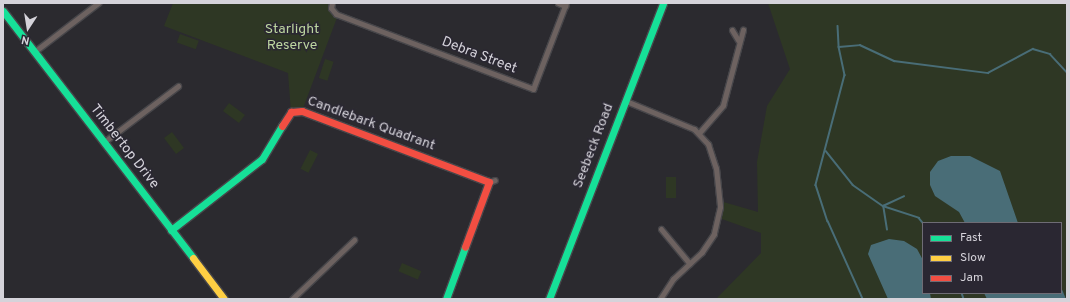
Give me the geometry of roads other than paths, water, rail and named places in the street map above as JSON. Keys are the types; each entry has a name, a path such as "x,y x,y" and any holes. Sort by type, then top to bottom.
{"street":[{"path":"34,52 98,3"},
{"name":"Debra Street","path":"332,3 332,10 533,90 566,4"},
{"path":"558,3 566,4"},
{"name":"Seebeck Road","path":"549,299 663,3"},
{"name":"Timbertop Drive","path":"3,11 224,299"},
{"path":"732,30 738,40"},
{"path":"699,134 723,105 738,40 743,30"},
{"path":"104,142 178,86"},
{"path":"626,100 678,120 699,134 714,157 720,207 711,239 690,264 669,283 660,299"},
{"name":"Candlebark Quadrant","path":"171,230 262,159 296,110 492,181 446,299"},
{"path":"661,229 690,264"},
{"path":"292,299 354,240"}],"water":[{"path":"951,156 970,156 1000,171 1018,222 964,222 959,212 935,196 930,185 930,172 938,161"},
{"path":"889,239 904,241 917,249 922,258 922,294 930,294 931,299 888,299 868,254 871,245"},
{"path":"1062,289 1066,299 987,299 984,294 1062,294"}],"waterway":[{"path":"838,26 839,47 860,45 894,61 988,73 1033,49 1050,54 1067,72"},
{"path":"839,47 845,75 816,185 828,221 863,299"},
{"path":"826,151 853,185 883,206 919,218 922,222"},
{"path":"887,230 883,206 904,196"},
{"path":"962,294 964,299"}],"park label":[{"name":"Starlight Reserve","path":"292,38"}]}
